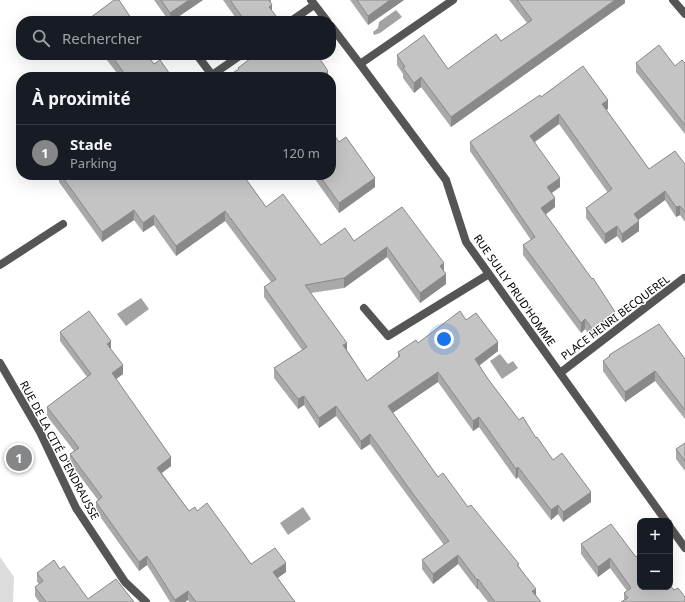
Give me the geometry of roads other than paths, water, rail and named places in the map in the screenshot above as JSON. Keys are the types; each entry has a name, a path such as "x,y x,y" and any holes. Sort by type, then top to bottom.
{"street":[{"path":"360,64 453,0"},
{"path":"673,0 685,14"},
{"path":"297,16 313,2 323,16"},
{"name":"RUE SULLY PRUD'HOMME","path":"336,33 446,180 466,242 664,518"},
{"path":"201,60 210,72"},
{"path":"216,72 234,60"},
{"path":"0,265 63,224"},
{"path":"364,308 388,336 489,274"},
{"name":"PLACE HENRI BECQUEREL","path":"560,373 684,278"},
{"name":"RUE DE LA CITÉ D'ENDRAUSSE","path":"0,363 40,432 76,508 126,582 146,602"},
{"path":"673,531 685,548"}],"place":[{"name":"Stade","path":"19,458"}]}
